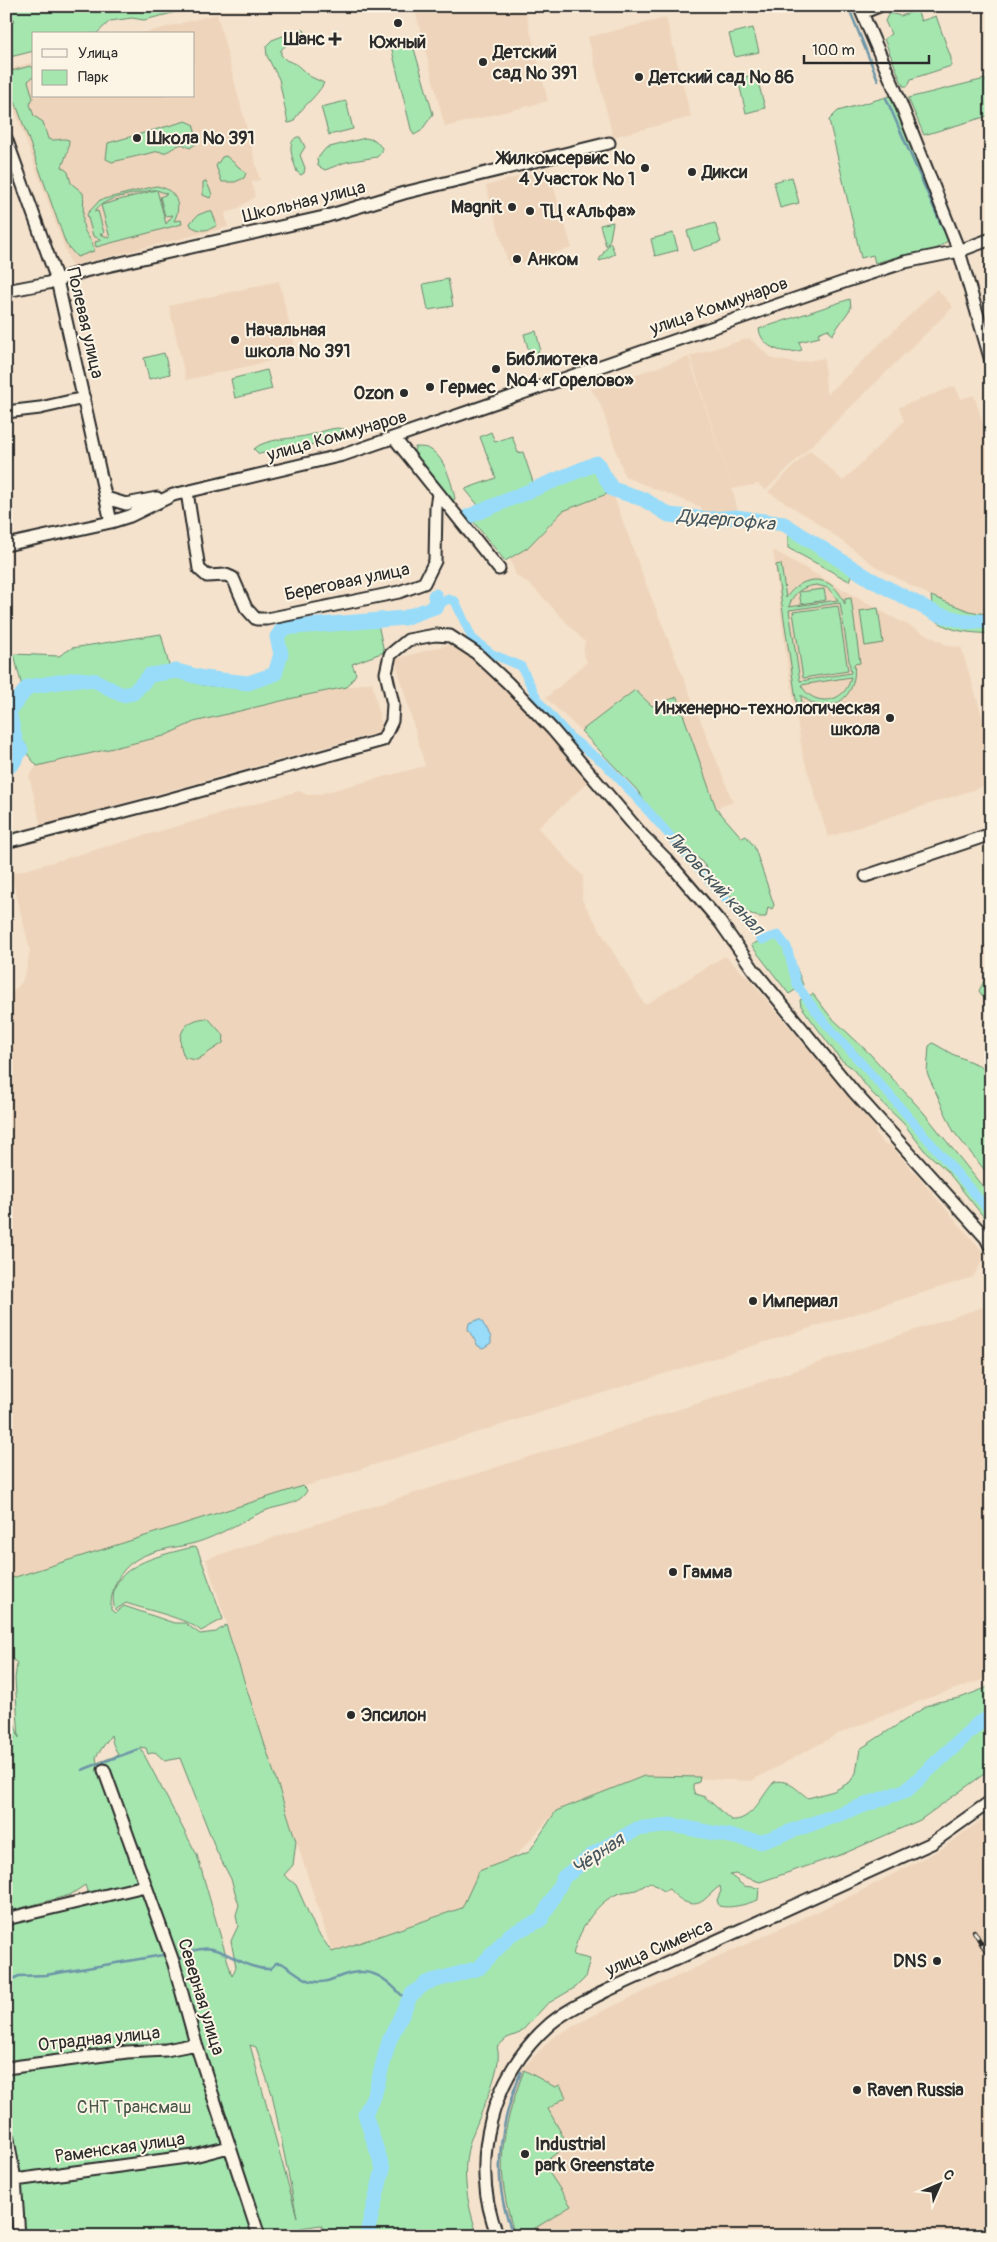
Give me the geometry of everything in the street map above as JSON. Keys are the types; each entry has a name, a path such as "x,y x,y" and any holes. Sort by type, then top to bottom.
{"street":[{"path":"879,6 860,10 897,94 959,251 991,361"},
{"name":"Полевая улица","path":"6,138 57,280 111,522"},
{"name":"Школьная улица","path":"6,291 57,280 85,271 324,217 411,192 609,143"},
{"name":"улица Коммунаров","path":"106,498 126,504 344,456 858,277 905,262 959,251 991,239"},
{"path":"6,412 40,408 84,398"},
{"path":"395,439 498,569"},
{"name":"Береговая улица","path":"187,492 199,569 207,576 226,575 233,578 250,613 256,619 399,592 424,583 435,561 438,494"},
{"name":"улица Коммунаров","path":"6,545 111,522 130,516 173,495"},
{"path":"6,842 160,802 383,740 392,721 393,704 386,673 390,655 408,640 435,635 450,636 489,664 552,730 720,922 759,976 854,1092 986,1238 991,1248"},
{"path":"866,876 991,834"},
{"name":"Северная улица","path":"104,1770 174,1964 196,2044 259,2236"},
{"name":"улица Сименса","path":"498,2236 486,2190 484,2155 491,2122 508,2073 527,2046 551,2023 577,2006 606,1991 932,1843 991,1801"},
{"path":"6,1919 146,1886"},
{"name":"Отрадная улица","path":"6,2068 117,2053 166,2050 196,2044"},
{"path":"6,2128 15,2180 19,2236"},
{"name":"Раменская улица","path":"15,2180 194,2156 229,2148"}],"shaded area":[{"name":"Детский сад № 391","path":"414,6 524,6 548,101 445,127"},
{"name":"Школа № 391","path":"217,14 260,180 252,182 255,197 235,210 225,213 228,227 71,266 6,85 6,70 32,63 32,98 195,98 195,32 148,32"},
{"name":"Детский сад № 86","path":"666,18 691,117 613,137 588,37"},
{"path":"548,168 572,248 509,266 486,186"},
{"name":"Начальная школа № 391","path":"279,281 297,355 186,380 169,306"},
{"path":"937,289 953,307 766,490 758,484 732,489 690,356 749,338 773,359 797,363 824,358 826,391 828,394"},
{"path":"689,357 738,511 703,513 701,507 625,477 600,403 591,389"},
{"path":"955,386 961,399 974,395 987,437 991,443 991,615 969,611 931,596 878,568 812,519 768,492 810,450 843,481 904,421 899,407"},
{"path":"612,492 646,584 733,802 716,808 677,697 652,706 635,690 581,731 546,698 587,662 583,653 585,642 533,587 516,575 510,559 527,548 563,511"},
{"name":"Инженерно-технологическая школа","path":"773,550 890,616 949,646 961,647 991,745 991,784 828,837 803,756 786,655"},
{"path":"448,645 475,657 546,731 588,782 538,828 583,876 582,900 645,1005 725,956 748,978 875,1128 876,1134 884,1144 891,1146 984,1253 980,1265 973,1277 6,1580 6,999 22,982 30,950 11,874 299,791 307,795 315,795 425,766 395,659"},
{"path":"372,682 383,731 41,826 29,776 37,766 164,736 194,722 302,696"},
{"path":"983,1307 991,1318 991,1677 925,1699 838,1734 751,1781 644,1776 556,1811 525,1846 462,1908 332,1952 206,1559 699,1403"},
{"path":"991,1813 991,2236 512,2236 498,2185 499,2151 509,2109 523,2068 552,2038 594,2015 857,1893 943,1848"}],"green space":[{"path":"6,6 219,6 198,11 189,9 144,20 132,18 110,21 98,32 32,32 32,52 6,58 6,24 14,21 9,8 6,9"},
{"path":"917,10 921,21 936,16 951,58 951,66 911,79 908,86 903,86 884,39 891,34 885,21 889,13 901,16"},
{"path":"753,28 759,52 735,57 729,34"},
{"path":"304,30 306,34 304,40 289,43 281,50 281,55 286,60 296,64 309,76 324,83 293,122 288,123 279,79 267,56 266,46 272,40"},
{"path":"398,38 405,38 412,42 433,114 421,131 414,135 390,42"},
{"path":"32,67 32,78 28,81 33,98 30,104 34,116 43,122 48,139 69,140 68,150 62,167 68,172 71,183 83,193 84,229 93,245 94,251 77,257 66,244 6,76 8,72"},
{"path":"756,74 765,108 746,113 738,79"},
{"path":"985,79 991,96 991,115 924,135 908,98"},
{"path":"890,96 949,240 933,251 903,255 875,263 873,255 861,258 829,120 838,111"},
{"path":"346,101 353,129 329,135 321,107"},
{"path":"186,121 193,124 197,139 197,143 190,148 182,144 163,153 159,151 112,162 106,159 108,143"},
{"path":"300,137 305,147 300,155 305,168 304,173 301,175 297,172 291,153 293,140"},
{"path":"365,138 375,140 382,148 382,152 377,157 346,162 325,170 318,166 317,159 326,148"},
{"path":"226,156 246,173 244,178 235,182 222,182 216,166 222,157"},
{"path":"792,177 799,203 780,208 774,182"},
{"path":"206,181 212,194 210,198 203,195 203,182"},
{"path":"156,186 163,187 176,198 178,209 174,221 181,220 182,224 96,247 95,242 102,240 93,236 87,214 100,200","holes":["156,190 101,205 112,199","157,190 167,194 160,197 165,216 173,215 166,224","101,205 110,238 100,234 104,233 98,211 94,212"]},
{"path":"208,211 212,212 217,225 211,229 204,230 191,226 190,223 198,215"},
{"path":"613,222 610,239 606,246 600,225"},
{"path":"715,223 721,242 693,251 687,231"},
{"path":"673,233 678,250 655,256 651,239"},
{"path":"610,242 615,254 600,261 599,260"},
{"path":"448,279 453,306 428,310 423,284"},
{"path":"850,299 851,308 832,335 828,329 818,333 820,337 799,342 802,350 789,352 775,349 769,346 761,336 759,329"},
{"path":"536,331 540,348 532,362 524,334"},
{"path":"164,353 170,374 149,379 144,358"},
{"path":"267,370 272,389 235,398 231,379"},
{"path":"337,428 344,429 344,433 325,442 259,454 254,449 265,443"},
{"path":"491,432 495,442 512,436 518,453 523,452 535,488 482,510 465,489 496,478 480,437"},
{"path":"415,447 433,451 443,463 454,492 455,499 452,502 413,454"},
{"path":"596,467 612,492 563,511 527,548 505,561 472,520"},
{"path":"788,528 853,570 849,581 788,548"},
{"path":"781,564 786,598 801,584 818,580 834,587 845,605 845,599 851,598 860,663 854,664 852,687 840,702 831,705 821,705 811,702 801,695 802,705 797,706 776,565","holes":["817,585 828,588 838,600 789,607 795,594 807,587","840,603 851,673 800,681 789,610","851,677 843,693 829,700 813,697 801,685"]},
{"path":"824,589 826,600 801,604 799,592"},
{"path":"931,596 969,611 991,615 991,634 961,631 941,624 934,619"},
{"path":"838,606 848,671 803,678 793,612"},
{"path":"878,608 883,643 865,646 860,611"},
{"path":"378,624 384,652 352,664 356,674 347,687 194,722 164,736 37,766 28,755 25,743 20,742 16,728 16,716 27,692 88,683 113,697 126,700 135,697 156,677 179,678 203,685 244,689 275,679 283,668 284,636 295,628"},
{"path":"161,634 169,665 175,667 173,670 159,669 150,671 136,687 122,692 98,680 81,677 22,687 14,654 59,656 72,648"},
{"path":"635,690 652,706 677,697 716,808 742,838 746,836 754,846 774,905 772,909 768,907 766,917 758,917 747,912 726,891 701,861 671,832 637,790 581,731"},
{"path":"772,935 785,938 803,985 789,994 751,945"},
{"path":"991,967 991,1008 979,991"},
{"path":"813,994 830,1016 870,1054 924,1113 991,1197 991,1226 947,1171 924,1150 904,1124 871,1092 852,1068 840,1059 801,1006 800,1000"},
{"path":"208,1018 224,1036 223,1043 197,1060 185,1058 180,1043 183,1030 192,1022"},
{"path":"933,1043 952,1054 981,1066 991,1078 991,1178 954,1132 927,1073 929,1046"},
{"name":"СНТ Трансмаш","path":"303,1486 307,1490 295,1502 259,1513 212,1537 139,1558 125,1569 116,1583 111,1600 111,1610 115,1613 124,1606 174,1623 185,1623 200,1634 216,1632 226,1625 296,1841 293,1865 284,1875 296,1885 316,1930 332,1952 462,1908 479,1871 529,1852 556,1811 644,1776 700,1777 699,1782 693,1784 695,1794 705,1797 731,1820 738,1819 745,1817 756,1807 774,1782 788,1783 808,1798 834,1791 850,1782 856,1773 860,1749 927,1706 937,1702 960,1698 991,1686 991,1769 920,1820 843,1854 760,1882 735,1874 730,1875 744,1886 759,1888 758,1900 754,1902 734,1906 719,1906 717,1900 721,1891 720,1886 699,1903 690,1904 681,1900 669,1889 664,1891 650,1882 636,1890 617,1894 602,1904 583,1928 575,1946 573,1955 590,1959 585,1978 576,1987 547,2004 520,2033 507,2038 497,2047 497,2068 472,2135 467,2156 467,2191 471,2214 478,2236 327,2236 321,2225 300,2228 302,2236 6,2236 6,1914 88,1894 85,1885 70,1895 6,1912 6,1740 15,1738 6,1738 6,1696 19,1738 15,1679 17,1663 6,1654 6,1580","holes":["111,1735 118,1755 97,1763 96,1757","140,1747 146,1748 148,1754 155,1752 165,1761 180,1758 217,1852 231,1879 239,1905 236,1915 238,1926 231,1941 236,1967 232,1976 197,1855","250,2045 256,2047 272,2094 297,2217"]},
{"path":"193,1547 197,1548 223,1619 201,1631 195,1626 176,1618 126,1603 115,1610 113,1595 117,1582 126,1572 152,1559"},
{"path":"524,2070 555,2087 560,2085 566,2097 548,2109 568,2145 543,2163 571,2206 532,2230 531,2236 515,2236 504,2190 503,2152 505,2133"}],"water":[{"path":"481,1320 491,1337 491,1343 483,1348 478,1346 468,1329 469,1323"}],"waterway":[{"path":"848,6 878,80"},
{"path":"886,98 943,229"},
{"name":"Дудергофка","path":"467,517 597,463 612,489 643,499 669,515 709,519 736,517 784,524 870,579 937,614 968,622 991,621"},
{"name":"Дудергофка","path":"6,769 13,763 21,750 16,743 9,711 28,687 77,679 96,681 122,695 133,693 150,675 177,671 203,678 248,683 275,674 281,654 277,637 283,628 404,618 437,606 435,596"},
{"name":"Лиговский канал","path":"437,606 448,599 455,601 472,638 492,654 521,666 539,702 570,737 604,763 762,940 778,935 787,947 797,985 821,1018 991,1213"},
{"name":"Чёрная","path":"370,2236 368,2229 383,2169 365,2114 375,2093 389,2041 411,1995 426,1983 479,1968 511,1934 541,1920 564,1877 595,1853 637,1829 671,1825 761,1842 907,1790 979,1723 991,1717"},
{"path":"103,1762 139,1749"},
{"path":"82,1770 100,1763"},
{"path":"179,1959 192,1951 204,1948 215,1950 257,1968 270,1969 276,1963 281,1963 304,1978 315,1982 327,1981 352,1973 371,1973 386,1981 408,2002"},
{"path":"6,1982 19,1976 46,1975 163,1955"},
{"path":"514,2236 502,2195 500,2154 507,2112 521,2072"}],"railway":[{"path":"974,1931 991,1960"}],"place":[{"name":"Южный","path":"398,23"},
{"name":"Шанс","path":"335,39"},
{"name":"Детский сад № 391","path":"483,62"},
{"name":"Детский сад № 86","path":"639,77"},
{"name":"Школа № 391","path":"137,138"},
{"name":"Жилкомсервис № 4 Участок № 1","path":"645,168"},
{"name":"Дикси","path":"692,172"},
{"name":"Magnit","path":"512,207"},
{"name":"ТЦ «Альфа»","path":"530,211"},
{"name":"Анком","path":"517,259"},
{"name":"Начальная школа № 391","path":"235,340"},
{"name":"Библиотека №4 «Горелово»","path":"496,369"},
{"name":"Гермес","path":"430,387"},
{"name":"Ozon","path":"404,393"},
{"name":"Инженерно-технологическая школа","path":"890,718"},
{"name":"Империал","path":"753,1301"},
{"name":"Гамма","path":"673,1572"},
{"name":"Эпсилон","path":"351,1715"},
{"name":"DNS","path":"937,1961"},
{"name":"Raven Russia","path":"857,2090"},
{"name":"Industrial park Greenstate","path":"525,2154"}]}
